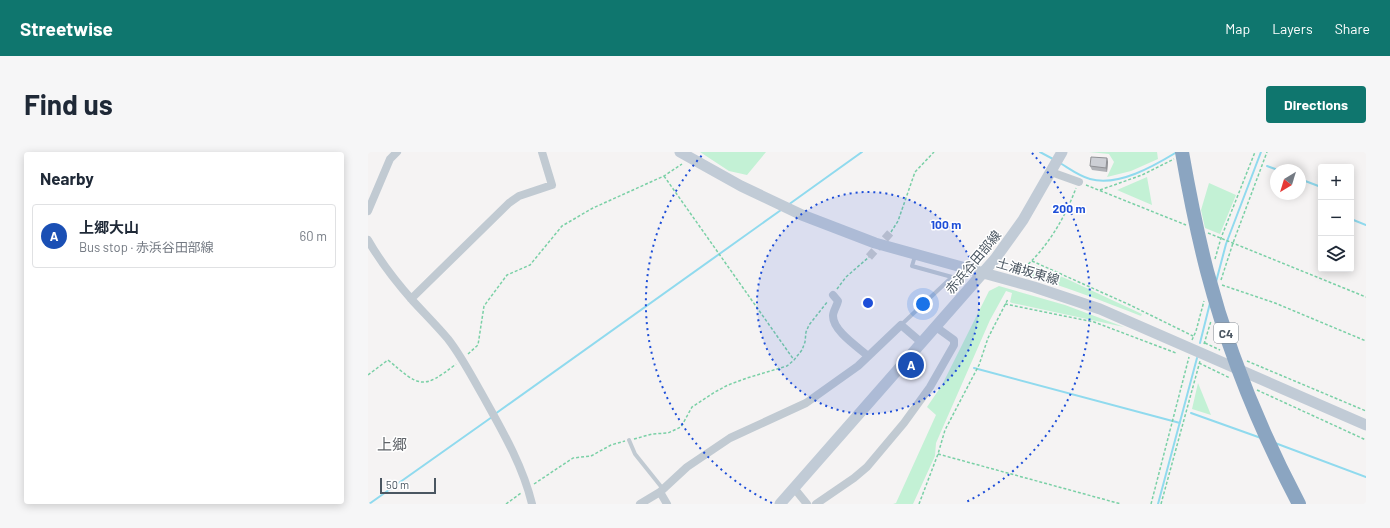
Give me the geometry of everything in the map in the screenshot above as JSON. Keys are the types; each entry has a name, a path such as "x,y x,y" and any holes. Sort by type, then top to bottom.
{"highway":[{"name":"C4","path":"1179,155 1207,271 1224,326 1263,431 1299,504"}],"main road":[{"name":"土浦坂東線","path":"680,152 690,159 741,186 802,215 875,243 1056,293 1100,309 1188,354 1203,348 1366,425"},
{"name":"赤浜谷田部線","path":"780,504 984,273 1017,230 1062,152"}],"street":[{"path":"368,211 390,160 397,152"},
{"path":"411,299 508,203 519,196 552,185 542,152"},
{"path":"1051,172 1079,182"},
{"path":"368,240 374,251 411,299 448,339 462,360 497,421 528,488 532,504"},
{"path":"833,295 838,301 833,314 834,323 839,330 868,356"},
{"path":"640,504 662,490 687,467 730,438 806,403 858,366 901,325 922,343"},
{"path":"816,504 854,478 867,467 904,423 930,387 954,345 954,340 936,327"},
{"path":"794,488 807,504"},
{"path":"662,490 667,504"}],"lane":[{"path":"901,325 952,277 912,266 916,255"},
{"path":"629,440 634,454 662,490"}],"path":[{"path":"891,232 898,221 915,172 934,152"},
{"path":"1222,239 1255,152"},
{"path":"1267,152 1232,243 1220,284 1275,303 1366,341"},
{"path":"1100,190 1142,175 1179,155"},
{"path":"368,375 388,360 413,380 428,382 439,378 478,345 484,306 507,275 530,265 562,226 594,208 664,176 690,159"},
{"path":"506,504 573,458 591,456 611,445 629,440 652,434 668,433 681,427 692,407 728,384 787,366 794,360 664,176"},
{"path":"1021,271 1032,261 1047,243 1063,220 1079,182 1186,224"},
{"path":"1207,233 1366,297"},
{"path":"1032,261 1193,336"},
{"path":"920,504 945,430 979,365 988,338 1008,299"},
{"path":"1005,304 1094,322 1179,354"},
{"path":"1212,315 1203,348 1226,352"},
{"path":"1151,504 1188,354"},
{"path":"1247,361 1366,411"},
{"path":"1161,504 1199,363 1236,380"},
{"path":"1257,390 1366,440"},
{"path":"938,454 1121,504"}],"green space":[{"path":"700,152 766,152 747,175 729,171"},
{"path":"1089,152 1157,152 1158,159 1131,171 1107,177 1114,162 1109,154"},
{"path":"1147,177 1152,205 1117,190"},
{"path":"1209,183 1236,195 1220,234 1205,228 1201,210"},
{"path":"1030,265 1067,279 1142,314 1141,316 1068,288 1023,275"},
{"path":"999,286 1065,305 1124,327 1012,303 1010,302 1012,293 1006,291 990,320 936,443 935,456 913,504 893,504 896,503 936,415 927,407 942,385 989,291"},
{"path":"1198,383 1211,415 1192,409"}],"building":[{"path":"1091,157 1107,158 1106,168 1090,166"}],"waterway":[{"path":"788,205 862,152"},
{"path":"1040,152 1053,159"},
{"path":"1060,163 1086,178 1101,181 1112,180 1124,178 1147,169 1177,152"},
{"path":"1216,282 1226,244 1261,152"},
{"path":"1306,181 1318,186"},
{"path":"495,414 781,210"},
{"path":"1354,220 1366,225"},
{"path":"1200,343 1210,303"},
{"path":"1158,504 1197,358"},
{"path":"974,368 1180,423"},
{"path":"1191,413 1261,438"},
{"path":"369,504 492,417"},
{"path":"1275,443 1366,477"}],"tunnel":[{"path":"869,257 891,232"}],"place":[{"name":"上郷大山","path":"911,365"}],"district":[{"name":"上郷","path":"392,444"}]}
